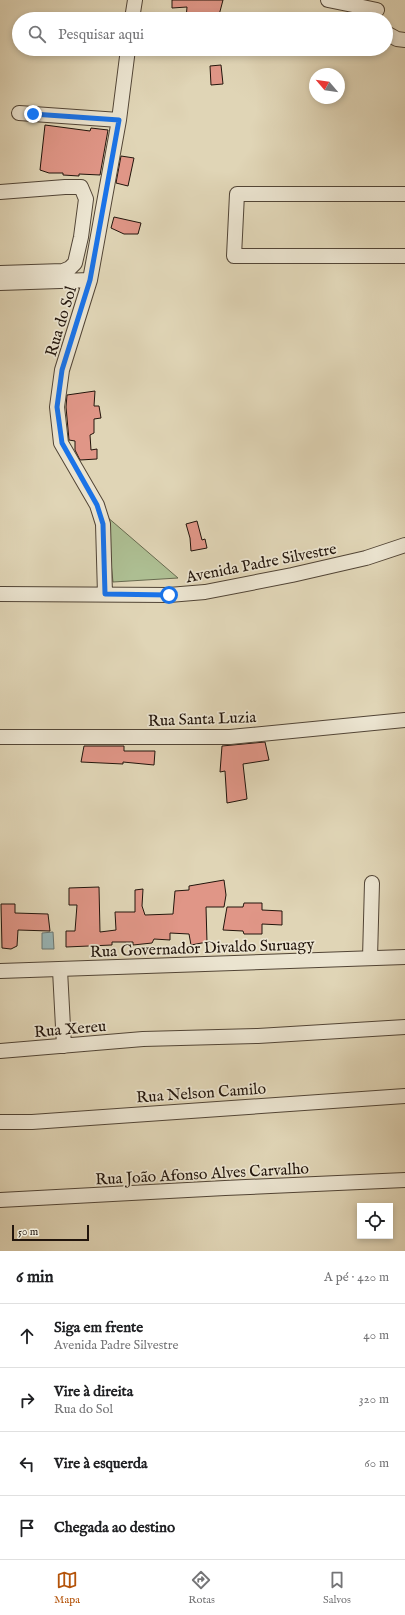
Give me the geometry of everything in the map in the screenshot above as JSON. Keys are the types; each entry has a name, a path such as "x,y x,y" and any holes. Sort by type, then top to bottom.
{"street":[{"path":"133,12 135,0"},
{"path":"328,0 377,10"},
{"path":"393,37 405,40"},
{"name":"Rua do Sol","path":"105,594 103,524 97,505 62,443 57,407 62,370 90,280 119,120 127,56"},
{"path":"19,113 119,120"},
{"path":"0,192 65,187 81,188 86,199 81,237 75,263 70,268 63,271 0,273"},
{"path":"405,194 238,194 234,256 405,256"},
{"path":"81,237 98,238"},
{"path":"0,283 90,280"},
{"name":"Avenida Padre Silvestre","path":"0,594 169,595 205,592 292,576 366,558 405,545"},
{"name":"Rua Santa Luzia","path":"0,737 230,737 405,720"},
{"path":"370,958 372,883"},
{"name":"Rua Governador Divaldo Suruagy","path":"0,972 405,957"},
{"path":"60,970 64,1046"},
{"name":"Rua Xereu","path":"0,1051 143,1039 258,1036 405,1027"},
{"name":"Rua Nelson Camilo","path":"0,1122 32,1122 182,1110 405,1096"},
{"name":"Rua João Afonso Alves Carvalho","path":"0,1200 405,1180"}],"green space":[{"path":"106,516 178,578 113,582"}],"water":[{"path":"53,932 54,949 42,949 42,933"}],"building":[{"path":"172,0 223,0 220,12 187,12 187,7 172,8"},
{"path":"221,65 223,84 211,85 210,66"},
{"path":"45,125 90,131 91,128 108,130 100,175 63,175 63,173 49,173 40,170"},
{"path":"121,156 134,158 128,186 116,183"},
{"path":"114,217 141,223 138,234 124,234 111,228"},
{"path":"95,391 94,406 99,406 101,418 94,419 94,433 90,435 91,450 97,449 97,459 80,460 75,450 75,441 69,440 66,407 67,395"},
{"path":"197,521 202,540 205,539 207,548 191,551 190,538 186,524"},
{"path":"265,742 269,760 243,764 247,799 227,803 225,771 220,772 222,746"},
{"path":"84,746 124,746 124,751 155,751 154,765 123,762 123,764 81,762"},
{"path":"224,880 226,895 224,907 206,907 207,942 191,945 189,934 170,933 170,940 154,939 152,943 133,945 133,942 112,942 112,945 66,947 66,931 75,931 77,905 69,905 69,888 99,887 100,932 116,930 115,912 135,912 135,890 143,889 142,906 145,915 173,914 175,891 189,890 189,886"},
{"path":"244,903 262,903 262,910 282,911 282,925 262,924 262,934 244,934 243,931 223,930 227,907 243,907"},
{"path":"1,904 15,904 15,913 48,914 50,931 18,930 17,946 11,949 2,948"}],"route":[{"path":"33,114 119,120 90,280 62,370 57,407 62,443 97,505 103,524 105,594 169,595"}]}
